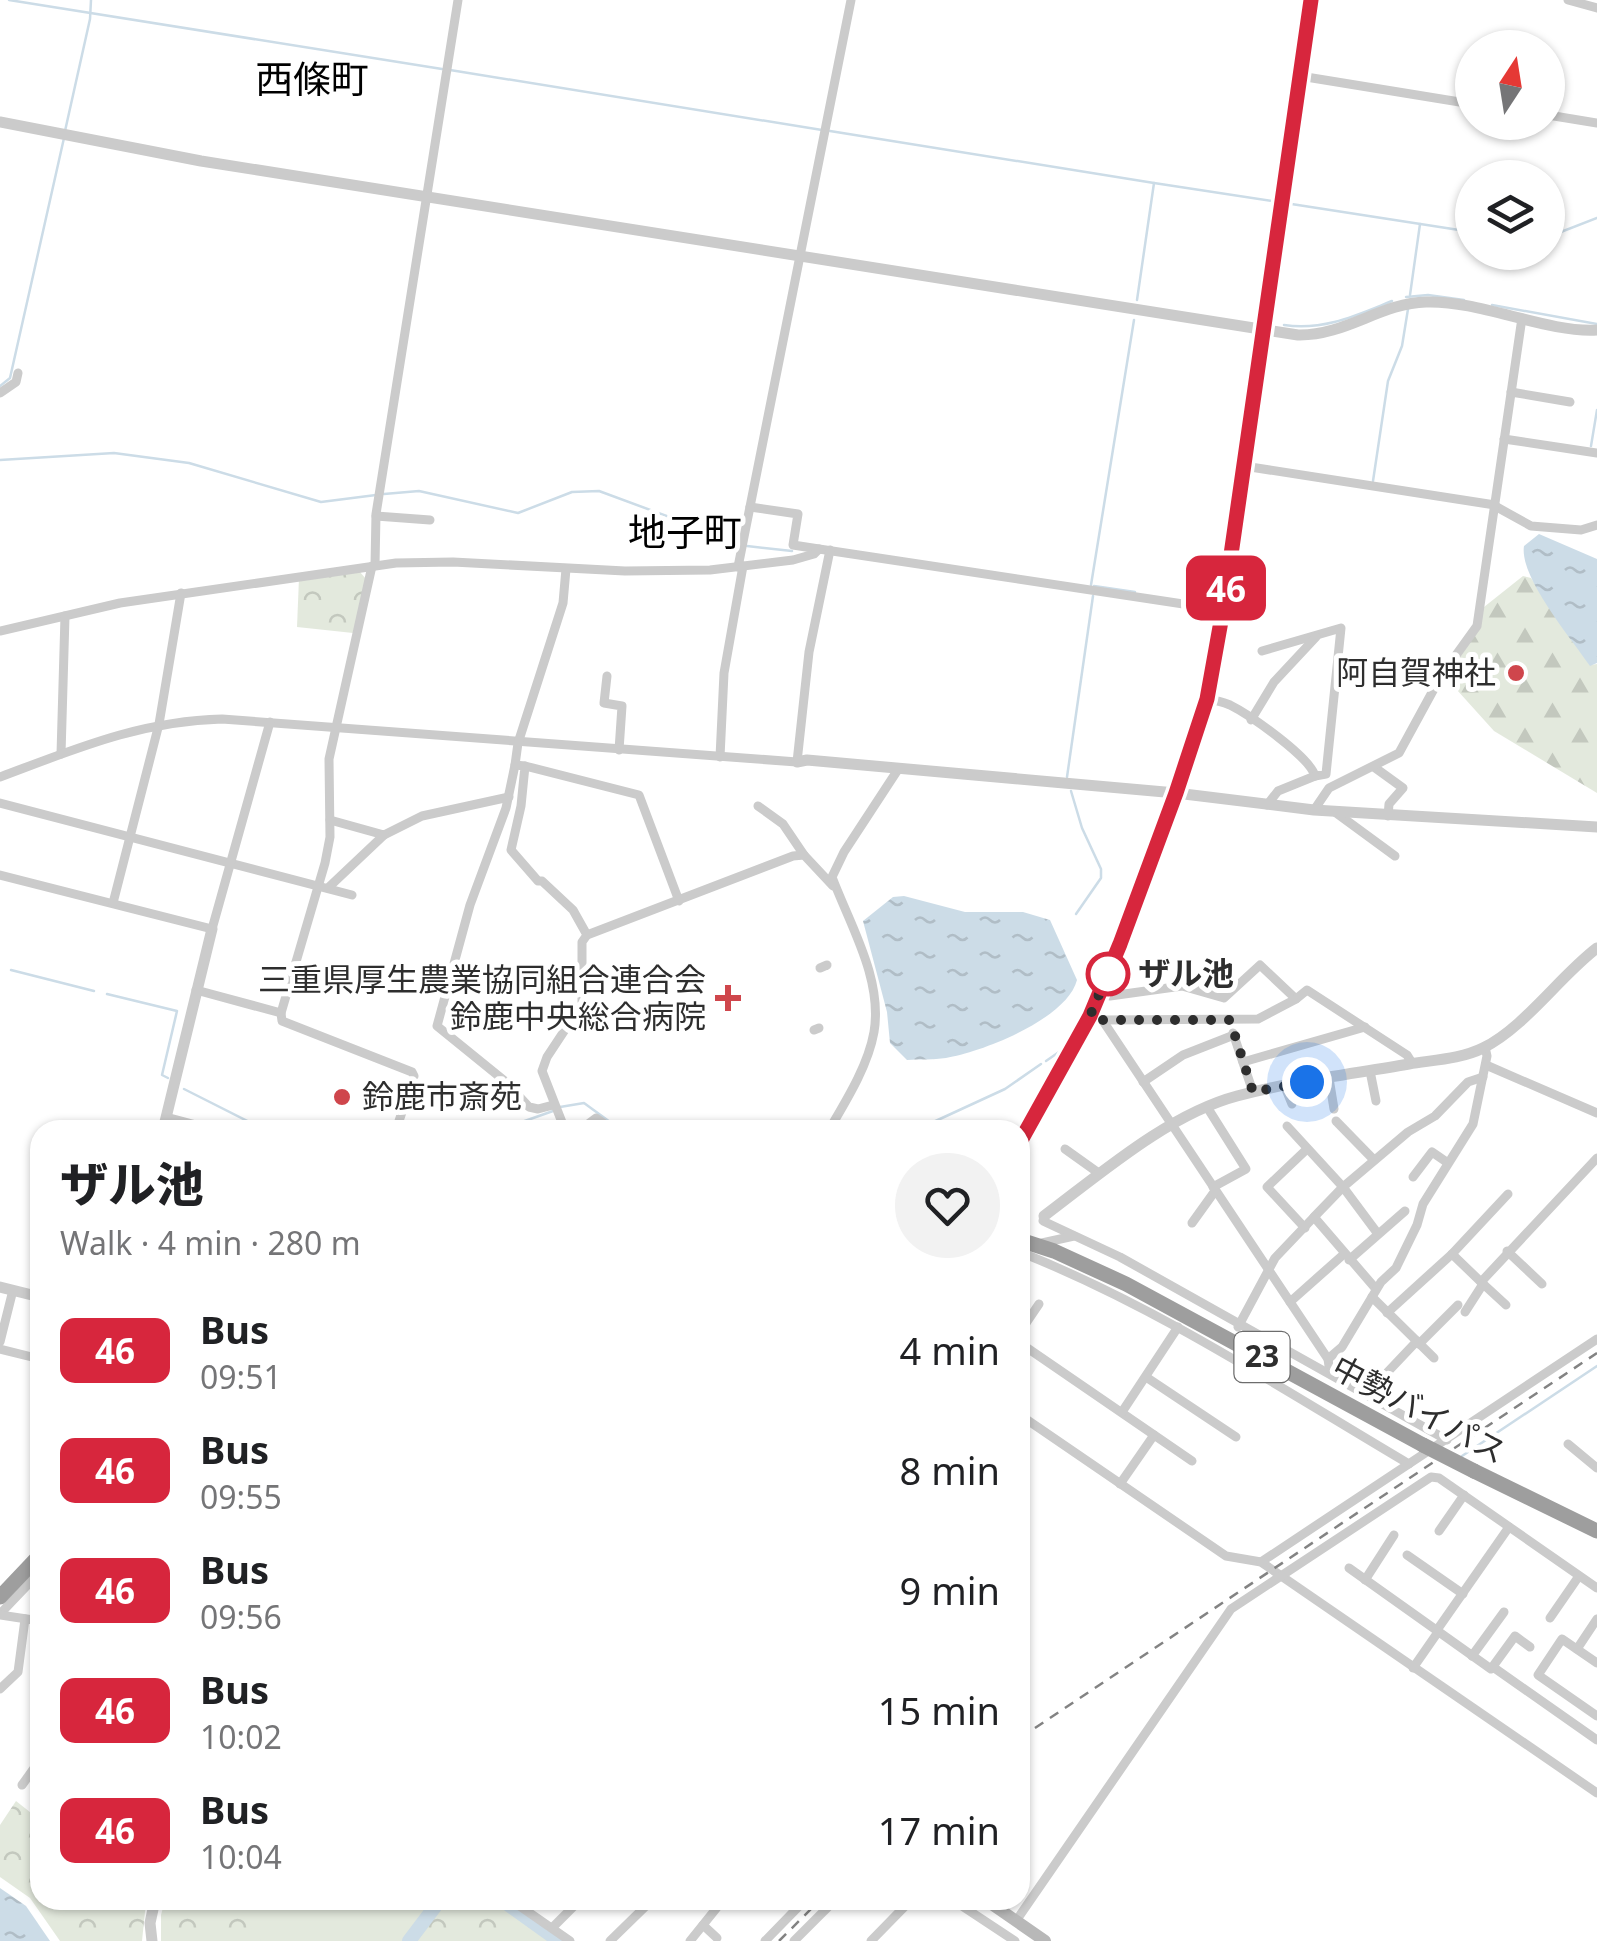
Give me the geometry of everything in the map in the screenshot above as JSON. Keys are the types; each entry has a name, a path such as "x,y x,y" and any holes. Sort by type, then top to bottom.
{"highway":[{"name":"中勢バイパス","path":"1030,1248 1126,1284 1474,1472 1597,1525"},
{"name":"中勢バイパス","path":"1523,1496 1597,1525"},
{"path":"0,1597 30,1565"}],"main road":[{"path":"1030,1126 1096,1018 1100,993 1176,793 1207,699 1311,0"},
{"path":"1000,1910 1045,1941"}],"street":[{"path":"399,1120 412,1072 282,1021 281,1013 324,886 330,838 328,759 374,566 376,516 458,0"},
{"path":"720,757 724,673 750,508 851,0"},
{"path":"1568,0 1597,8"},
{"path":"1300,76 1455,101"},
{"path":"1565,118 1597,123"},
{"path":"0,122 201,161 1298,335 1328,334 1394,307 1422,302 1597,330"},
{"path":"1314,810 1329,788 1399,753 1441,676 1476,626 1522,318"},
{"path":"0,393 16,382 18,373"},
{"path":"1511,392 1570,402"},
{"path":"1504,439 1597,454"},
{"path":"1244,466 1495,506 1531,526 1581,530 1597,525"},
{"path":"750,508 798,514 793,544 827,552 1223,610"},
{"path":"376,516 430,520"},
{"path":"0,631 182,593 374,566 434,562 693,570 793,560 827,552"},
{"path":"797,762 809,652 827,552"},
{"path":"566,569 563,603 518,742 520,766 512,854 573,910 587,935"},
{"path":"112,903 159,724 182,593"},
{"path":"61,754 65,616"},
{"path":"1262,652 1341,628 1326,774 1278,791 1267,805"},
{"path":"1251,720 1274,682 1316,638"},
{"path":"608,676 604,703 622,706 620,750"},
{"path":"1207,699 1229,704 1309,762 1315,776"},
{"path":"0,777 129,730 222,719 620,750 807,760 1176,793 1335,812 1597,827"},
{"path":"166,1120 196,990 270,722"},
{"path":"520,766 470,904 436,1026 506,1082 529,1107 553,1105"},
{"path":"520,766 640,796 679,901"},
{"path":"1374,767 1403,788 1388,804 1388,816"},
{"path":"834,1120 867,1058 876,1006 863,952 832,878 899,768"},
{"path":"324,886 400,824 434,812 508,797"},
{"path":"0,803 352,895"},
{"path":"758,806 783,824 804,855 838,892"},
{"path":"1335,812 1394,856"},
{"path":"330,820 384,835"},
{"path":"560,1120 542,1071 582,1004 582,942 587,935 804,855"},
{"path":"0,875 212,930"},
{"path":"1447,1440 1330,1373 1238,1327 1120,1257 1043,1221 1044,1216 1100,1174 1206,1107 1253,1092 1446,1058 1485,1047 1597,948"},
{"path":"1100,993 1110,996 1182,986 1224,998 1260,965 1296,999"},
{"path":"196,990 281,1013"},
{"path":"1096,1018 1258,1019 1307,990 1407,1055 1412,1063"},
{"path":"1096,1018 1328,1359 1330,1373"},
{"path":"1230,1020 1253,1092"},
{"path":"1243,1062 1364,1027"},
{"path":"1143,1082 1183,1055 1234,1035"},
{"path":"1328,1359 1342,1347 1374,1293 1400,1261 1423,1204 1473,1124 1486,1064 1485,1047"},
{"path":"1486,1064 1597,1113"},
{"path":"1370,1071 1376,1102"},
{"path":"1238,1327 1275,1258 1343,1187 1408,1132 1434,1116 1468,1082 1483,1077"},
{"path":"1328,1078 1334,1109"},
{"path":"1285,1087 1292,1104"},
{"path":"1192,1223 1214,1189 1246,1168 1206,1107"},
{"path":"1336,1122 1374,1160"},
{"path":"1286,1126 1343,1187 1378,1234"},
{"path":"1305,1228 1267,1188 1307,1148"},
{"path":"1065,1149 1100,1174"},
{"path":"1413,1176 1432,1152 1448,1163"},
{"path":"1382,1379 1418,1342 1462,1309 1507,1251 1596,1161"},
{"path":"1388,1313 1452,1254 1508,1194"},
{"path":"1290,1302 1406,1211"},
{"path":"1314,1217 1388,1313 1434,1358"},
{"path":"1030,1245 1074,1236"},
{"path":"1030,1249 1224,1351 1409,1464"},
{"path":"1388,1250 1400,1261"},
{"path":"1507,1251 1542,1284"},
{"path":"1452,1254 1506,1305"},
{"path":"7,1288 0,1346 30,1356"},
{"path":"1030,1317 1039,1304"},
{"path":"1122,1412 1178,1327"},
{"path":"1261,1562 1597,1339"},
{"path":"1030,1350 1192,1461"},
{"path":"1146,1377 1236,1437"},
{"path":"1030,1422 1226,1556 1261,1562 1597,1793"},
{"path":"1120,1484 1154,1435"},
{"path":"1568,1444 1597,1468"},
{"path":"1030,1901 1231,1609 1431,1477 1439,1478 1597,1588"},
{"path":"1439,1531 1464,1496"},
{"path":"1414,1668 1509,1527"},
{"path":"1365,1580 1394,1535"},
{"path":"1407,1555 1463,1594"},
{"path":"1349,1568 1597,1740"},
{"path":"1550,1618 1579,1576"},
{"path":"0,1615 30,1583"},
{"path":"1472,1656 1504,1612"},
{"path":"0,1615 30,1620"},
{"path":"1577,1649 1597,1619"},
{"path":"0,1689 18,1672 26,1620"},
{"path":"1492,1667 1514,1636 1530,1647"},
{"path":"1597,1662 1562,1640 1538,1675 1597,1716"},
{"path":"22,1785 30,1774"},
{"path":"152,1941 153,1910"},
{"path":"526,1910 570,1941"},
{"path":"552,1928 570,1910"},
{"path":"610,1941 642,1910"},
{"path":"690,1941 716,1910"},
{"path":"765,1941 795,1910"},
{"path":"794,1941 825,1910"},
{"path":"871,1941 901,1910"},
{"path":"968,1910 1014,1941"},
{"path":"1016,1921 1024,1910"},
{"path":"703,1925 718,1938"}],"green space":[{"path":"360,572 366,579 353,633 297,627 299,578"},
{"path":"1523,576 1531,578 1590,665 1597,664 1597,793 1494,731 1448,680 1446,672 1484,607"},
{"path":"16,1801 30,1812 30,1898 0,1877 0,1825"},
{"path":"38,1910 145,1910 142,1941 60,1941"},
{"path":"162,1910 517,1910 562,1941 161,1941"},
{"path":"241,1910 413,1910 387,1941 261,1941"}],"water":[{"path":"1539,534 1597,559 1597,663 1590,666 1548,608 1530,574 1524,546"},
{"name":"ザル池","path":"904,896 965,912 1023,912 1050,920 1077,980 1070,994 1041,1020 1001,1041 946,1058 907,1060 890,1043 887,1012 863,921 893,897"},
{"path":"0,1888 26,1906 50,1941 0,1941"}],"waterway":[{"path":"9,0 442,69"},
{"path":"65,131 91,0"},
{"path":"450,70 822,130"},
{"path":"830,131 1154,183"},
{"path":"0,386 10,378 64,138"},
{"path":"1137,300 1154,183 1278,202"},
{"path":"1285,203 1455,229"},
{"path":"1565,230 1597,218"},
{"path":"1410,295 1420,224"},
{"path":"1406,297 1428,295 1464,300"},
{"path":"1284,325 1327,324 1392,301"},
{"path":"1492,305 1597,324"},
{"path":"1373,481 1388,381 1402,346 1408,309"},
{"path":"1091,585 1134,320"},
{"path":"1591,446 1597,410"},
{"path":"0,460 114,453 189,463 321,502 376,495"},
{"path":"384,494 419,491 518,513 572,492 599,491 737,542"},
{"path":"747,546 792,551"},
{"path":"1094,586 1135,592"},
{"path":"1067,777 1093,596"},
{"path":"1071,791 1082,828 1101,869 1101,878 1076,914"},
{"path":"11,970 94,991"},
{"path":"107,994 177,1011 162,1075 168,1078"},
{"path":"1046,1061 1059,1052"},
{"path":"938,1120 1005,1089 1041,1064"},
{"path":"184,1089 245,1120"},
{"path":"560,1107 584,1103 607,1120"},
{"path":"527,1120 553,1111"},
{"path":"1462,1456 1597,1366"},
{"path":"409,1941 432,1910"},
{"path":"516,1910 559,1941"}],"railway":[{"path":"1030,1731 1597,1353"},
{"path":"779,1941 810,1910"}],"bus line":[{"name":"46","path":"1030,1125 1100,993 1176,793 1207,699 1311,0"}],"place":[{"name":"阿自賀神社","path":"1516,673"},
{"name":"ザル池","path":"1108,974"},
{"name":"三重県厚生農業協同組合連合会 鈴鹿中央総合病院","path":"728,998"},
{"name":"鈴鹿市斎苑","path":"342,1097"}],"district":[{"name":"西條町","path":"312,80"},
{"name":"地子町","path":"685,533"}],"route":[{"path":"1108,974 1110,968 1090,1016 1102,1020 1225,1018 1230,1020 1253,1092 1307,1082"}]}
